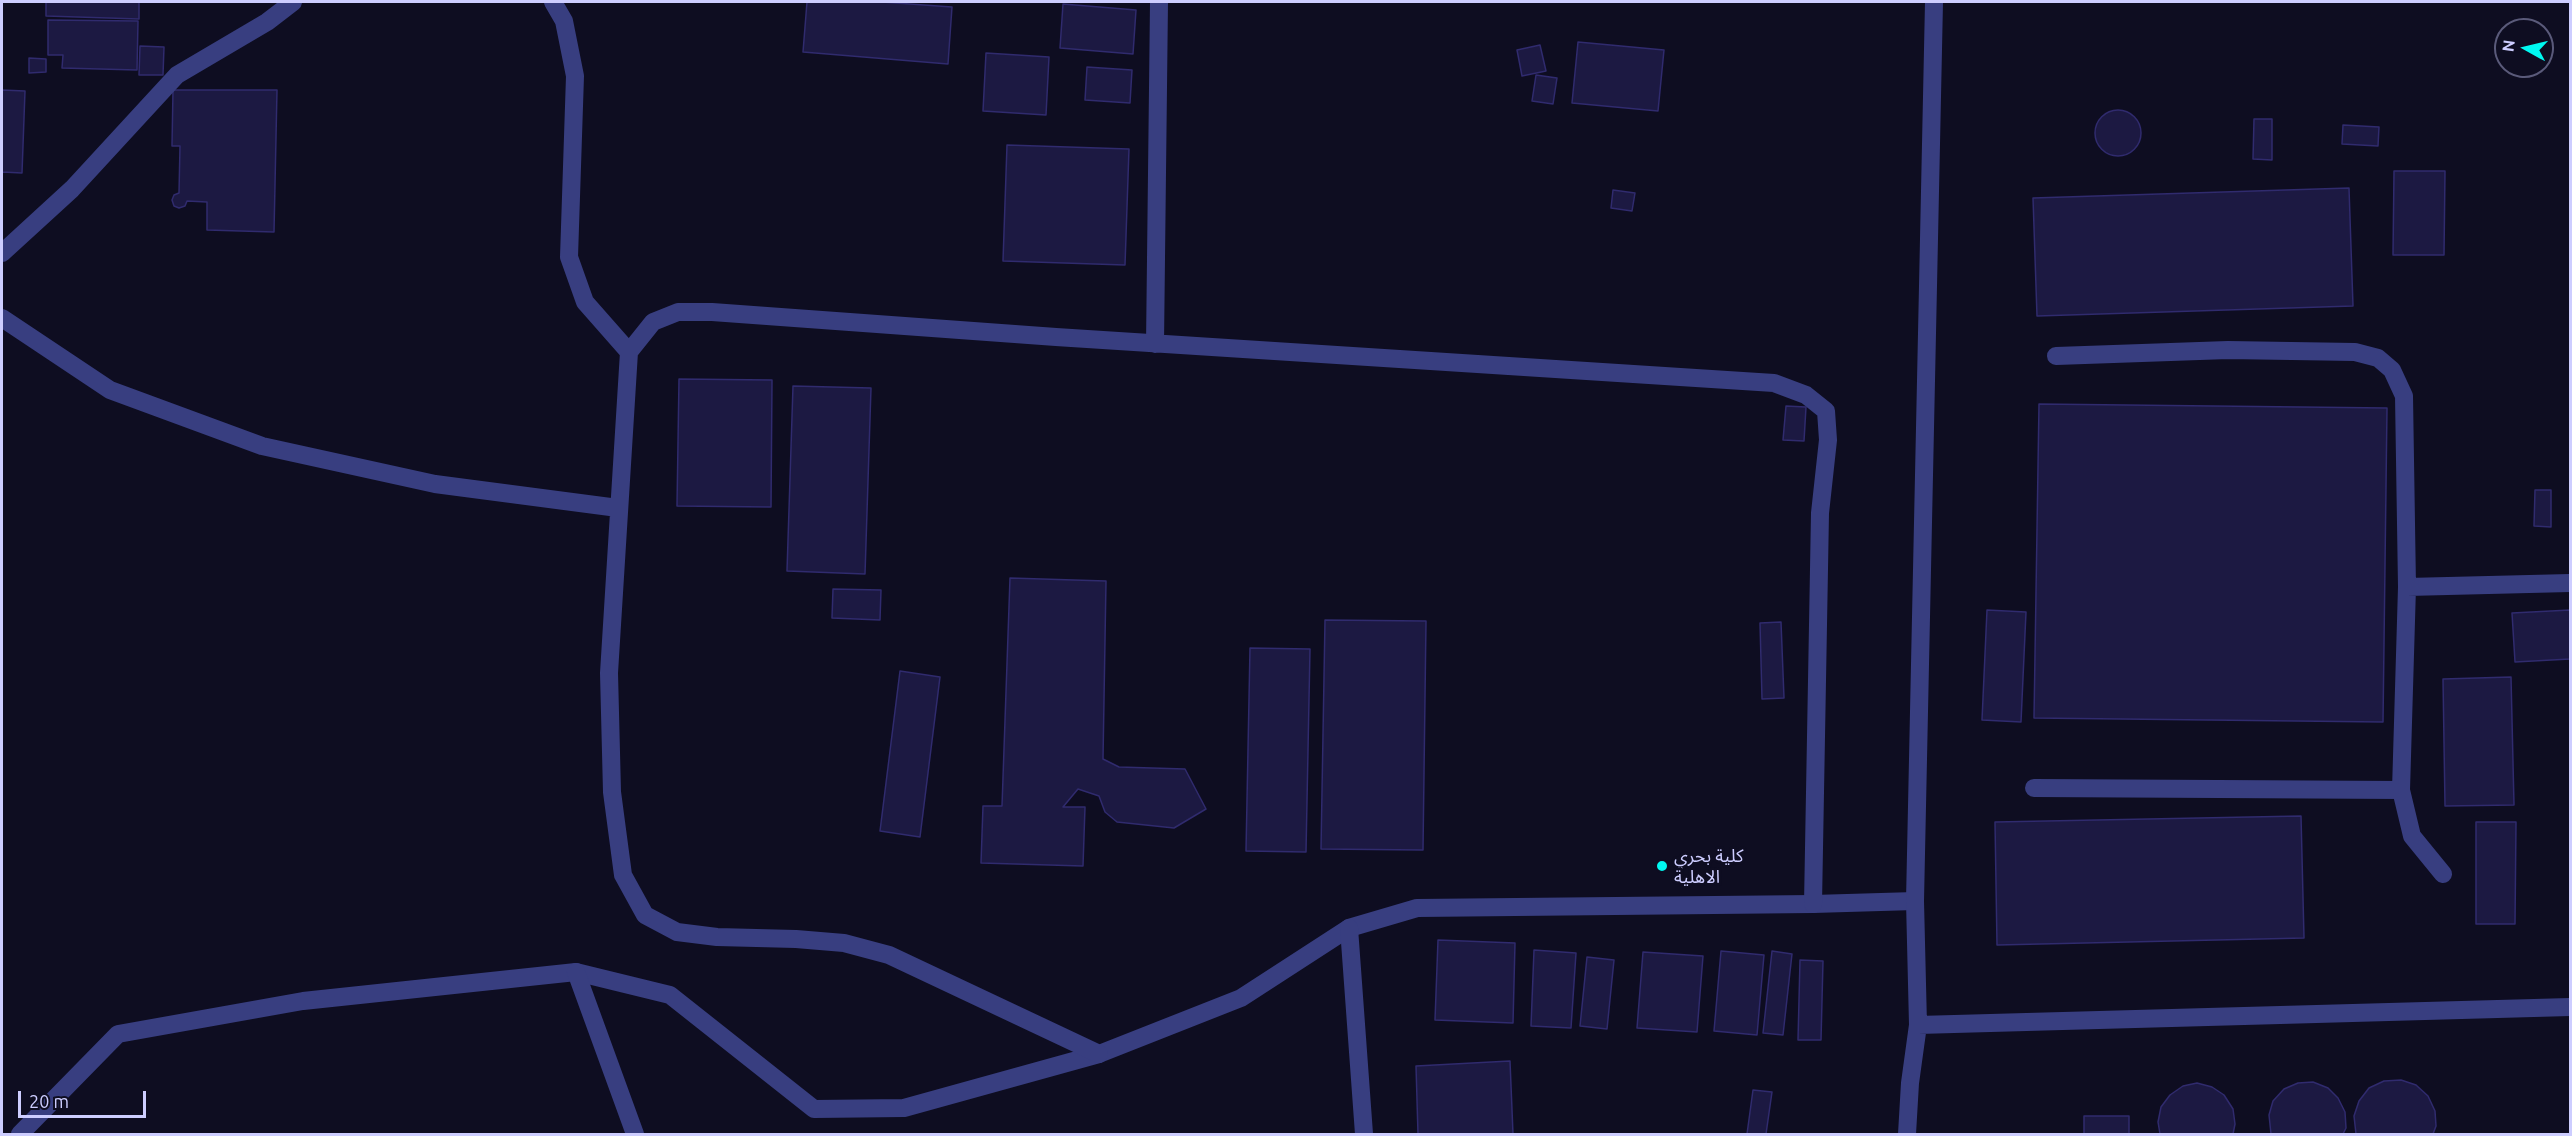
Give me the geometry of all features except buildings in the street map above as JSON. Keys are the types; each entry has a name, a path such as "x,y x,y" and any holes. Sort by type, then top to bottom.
{"street":[{"path":"2,253 72,189 177,75 267,22 293,2"},
{"path":"553,2 564,21 574,76 569,257 585,302 629,352"},
{"path":"1155,344 1159,2"},
{"path":"1907,1134 1910,1083 1918,1025 1915,901 1934,2"},
{"path":"1099,1054 890,954 844,943 717,937 677,932 645,915 622,875 612,792 609,673 629,352 653,322 678,312 1774,383 1806,395 1826,411 1828,440 1820,513 1813,904"},
{"path":"2,318 110,390 262,446 435,484 618,508"},
{"path":"2056,356 2228,350 2355,351 2378,358 2392,370 2404,396 2407,587 2402,790 2412,836 2443,874"},
{"path":"2407,587 2571,583"},
{"path":"2034,788 2402,790"},
{"path":"20,1134 118,1035 303,1001 576,972 669,995 814,1109 904,1108 1099,1054 1241,998 1349,928 1417,908 1915,901"},
{"path":"1349,928 1364,1134"},
{"path":"576,972 635,1134"},
{"path":"1918,1025 2571,1007"}],"place":[{"name":"كلية بحري الاهلية","path":"1662,866"}]}
